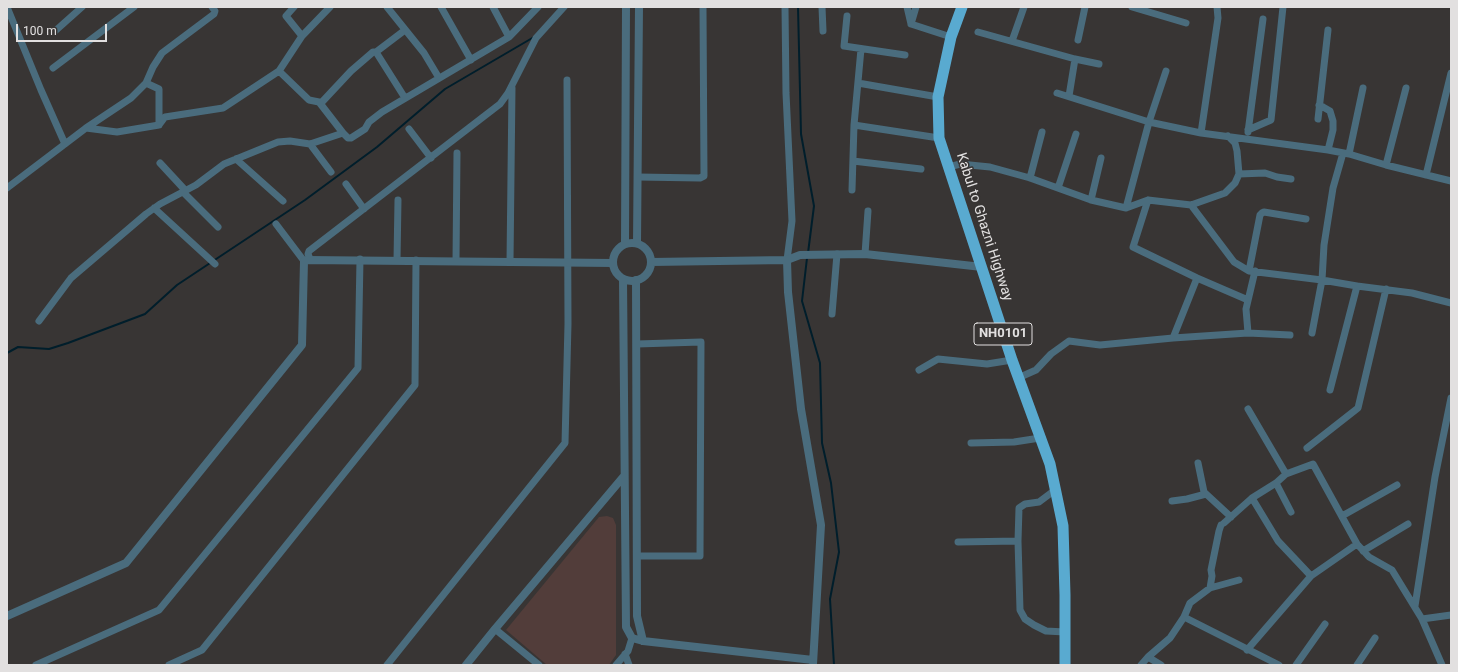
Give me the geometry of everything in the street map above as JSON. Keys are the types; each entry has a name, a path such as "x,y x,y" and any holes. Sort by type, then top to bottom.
{"highway":[{"name":"Kabul to Ghazni Highway","path":"962,7 951,38 938,97 939,138 1018,378 1050,464 1063,526 1065,595 1064,665"}],"street":[{"path":"7,7 65,144"},
{"path":"54,32 82,7"},
{"path":"53,68 134,7"},
{"path":"7,188 86,128 131,98 146,83 153,67 162,53 214,14 215,11 212,7"},
{"path":"294,7 286,16 302,36"},
{"path":"86,128 117,132 159,125 165,117 223,108 279,72 302,36 330,7"},
{"path":"388,7 424,53 439,78"},
{"path":"441,7 471,60"},
{"path":"494,7 510,37"},
{"path":"319,102 343,133 348,138 351,138 364,129 373,118 510,37 538,7"},
{"path":"7,616 126,563 302,345 307,260 309,251 500,104 512,85 536,38 564,7"},
{"path":"626,7 626,244"},
{"path":"638,7 638,243"},
{"path":"638,177 700,178 704,176 703,7"},
{"path":"632,638 643,641 813,662 821,525 801,410 788,292 786,260 792,221 786,92 785,7"},
{"path":"822,7 823,31"},
{"path":"907,7 912,24"},
{"path":"912,24 916,7"},
{"path":"1012,41 1024,7"},
{"path":"1078,40 1085,7"},
{"path":"1132,7 1186,23"},
{"path":"1201,133 1218,18 1217,7"},
{"path":"1248,130 1270,120 1283,7"},
{"path":"847,16 844,46 905,55"},
{"path":"1247,139 1263,19"},
{"path":"912,24 951,38"},
{"path":"279,72 309,100 322,102 371,52 376,52 405,30"},
{"path":"1318,119 1328,30"},
{"path":"978,32 1075,59 1099,64"},
{"path":"852,190 854,126 861,49"},
{"path":"376,52 405,98"},
{"path":"1069,96 1075,59"},
{"path":"1126,208 1149,122 1166,71"},
{"path":"1426,175 1451,72"},
{"path":"387,665 565,443 568,324 567,80"},
{"path":"146,83 159,89 159,125"},
{"path":"858,83 938,97"},
{"path":"510,262 512,85"},
{"path":"1312,333 1322,280 1324,245 1333,188 1346,153 1363,88"},
{"path":"1386,166 1406,88"},
{"path":"1057,93 1149,122 1201,133 1346,153 1386,166 1451,181"},
{"path":"1319,105 1323,106 1330,112 1333,121 1333,130 1328,150"},
{"path":"854,126 939,138"},
{"path":"409,129 431,158"},
{"path":"1030,178 1042,132"},
{"path":"39,321 71,278 154,208 196,185 224,164 278,142 290,141 310,144 343,133"},
{"path":"1058,188 1076,134"},
{"path":"949,167 960,164 990,167 1030,178 1091,200 1126,208 1148,200 1191,205 1225,193 1235,183 1239,174 1235,143 1228,136"},
{"path":"310,144 331,172"},
{"path":"456,261 458,154"},
{"path":"1091,200 1101,158"},
{"path":"236,159 283,201"},
{"path":"853,161 921,169"},
{"path":"160,162 184,191 218,227"},
{"path":"1239,174 1265,173 1291,179"},
{"path":"346,184 364,210"},
{"path":"397,260 398,200"},
{"path":"1148,200 1133,246 1196,278 1248,300"},
{"path":"1191,205 1234,262 1252,271 1412,293 1451,303"},
{"path":"154,208 215,264"},
{"path":"865,254 868,211"},
{"path":"1248,333 1246,309 1260,215 1264,212 1306,219"},
{"path":"276,224 307,260 613,263"},
{"path":"638,243 647,250 651,262 650,268 647,274 642,278 629,281 623,279 614,270 613,257 620,246 638,243"},
{"path":"832,314 834,254"},
{"path":"651,262 786,260 800,255 865,254 982,268"},
{"path":"36,665 159,610 358,368 360,260"},
{"path":"169,665 202,650 415,385 416,260"},
{"path":"1173,338 1196,278"},
{"path":"616,665 628,651 632,638 626,627 623,279"},
{"path":"636,280 637,616 643,641"},
{"path":"1330,390 1356,286"},
{"path":"1307,448 1358,408 1386,290"},
{"path":"1018,378 1036,370 1051,354 1069,341 1100,345 1248,333 1290,335"},
{"path":"637,344 701,342 700,556 637,556"},
{"path":"919,370 938,359 988,364 1012,360"},
{"path":"1415,606 1436,477 1451,398"},
{"path":"1248,408 1286,474"},
{"path":"971,443 1014,442 1040,438"},
{"path":"1198,463 1203,490 1231,517"},
{"path":"1210,588 1212,576 1211,570 1219,530 1223,524 1252,498 1276,483 1286,474 1313,464 1357,544 1369,557 1392,570 1422,618 1442,665"},
{"path":"466,665 624,476"},
{"path":"1276,483 1291,512"},
{"path":"1342,516 1397,485"},
{"path":"1055,490 1040,502 1025,504 1019,508 1018,541 1022,614 1034,625 1046,631 1065,632"},
{"path":"1172,501 1206,494"},
{"path":"1252,498 1278,542 1311,576"},
{"path":"1363,551 1408,524"},
{"path":"958,542 1018,541"},
{"path":"1248,650 1311,576 1357,544"},
{"path":"1141,665 1170,638 1184,617 1190,603 1210,588 1239,580"},
{"path":"1422,618 1451,615"},
{"path":"1184,617 1279,665"},
{"path":"1296,665 1325,624"},
{"path":"495,629 539,665"},
{"path":"1357,665 1375,638"},
{"path":"625,654 629,665"},
{"path":"1148,657 1161,665"}],"shaded area":[{"path":"607,516 613,518 616,525 616,655 609,665 547,665 506,630 599,517"}],"waterway":[{"path":"798,7 801,134 814,206 808,253"},
{"path":"7,353 18,347 49,349 145,314 177,285 305,200 377,147 445,89 534,37"},
{"path":"807,258 802,301 820,363 822,443 831,483 839,552 830,599 834,665"}]}
